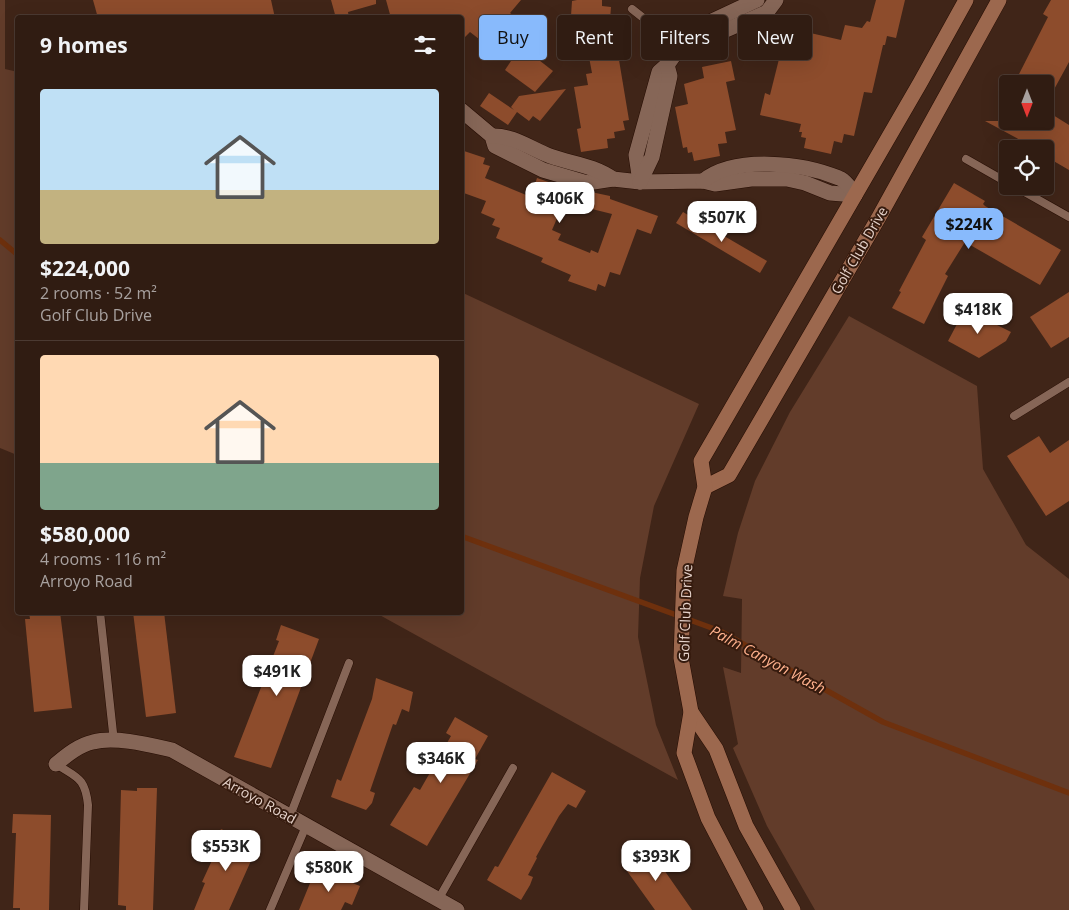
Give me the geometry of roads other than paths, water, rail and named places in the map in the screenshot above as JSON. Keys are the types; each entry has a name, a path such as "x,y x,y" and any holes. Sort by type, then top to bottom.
{"street":[{"path":"725,15 757,0"},
{"path":"728,29 767,12 776,0"},
{"name":"Golf Club Drive","path":"756,910 708,818 684,753 691,712 681,658 684,570 705,487 701,461 966,0"},
{"name":"Golf Club Drive","path":"705,487 729,475 874,226 998,0"},
{"path":"640,182 636,155 659,72 671,60"},
{"path":"464,113 492,136 495,146 543,170 588,183 612,180 640,182 703,181 714,172 735,167 790,164 841,178 855,195"},
{"name":"Golf Club Drive","path":"691,712 716,749 746,826 793,910"},
{"name":"Arroyo Road","path":"56,764 72,751 94,741 136,742 172,750 457,910"}],"lane":[{"path":"632,9 641,16"},
{"path":"966,159 999,178"},
{"path":"1029,195 1069,218"},
{"path":"1014,416 1069,382"},
{"path":"100,615 114,742"},
{"path":"290,816 349,663"},
{"path":"56,764 83,782 86,790 88,805 84,910"},
{"path":"438,900 513,768"},
{"path":"270,910 306,826"}],"waterway":[{"name":"Palm Canyon Wash","path":"0,240 15,252"},
{"name":"Palm Canyon Wash","path":"464,537 720,631 883,722 1069,793"}]}
